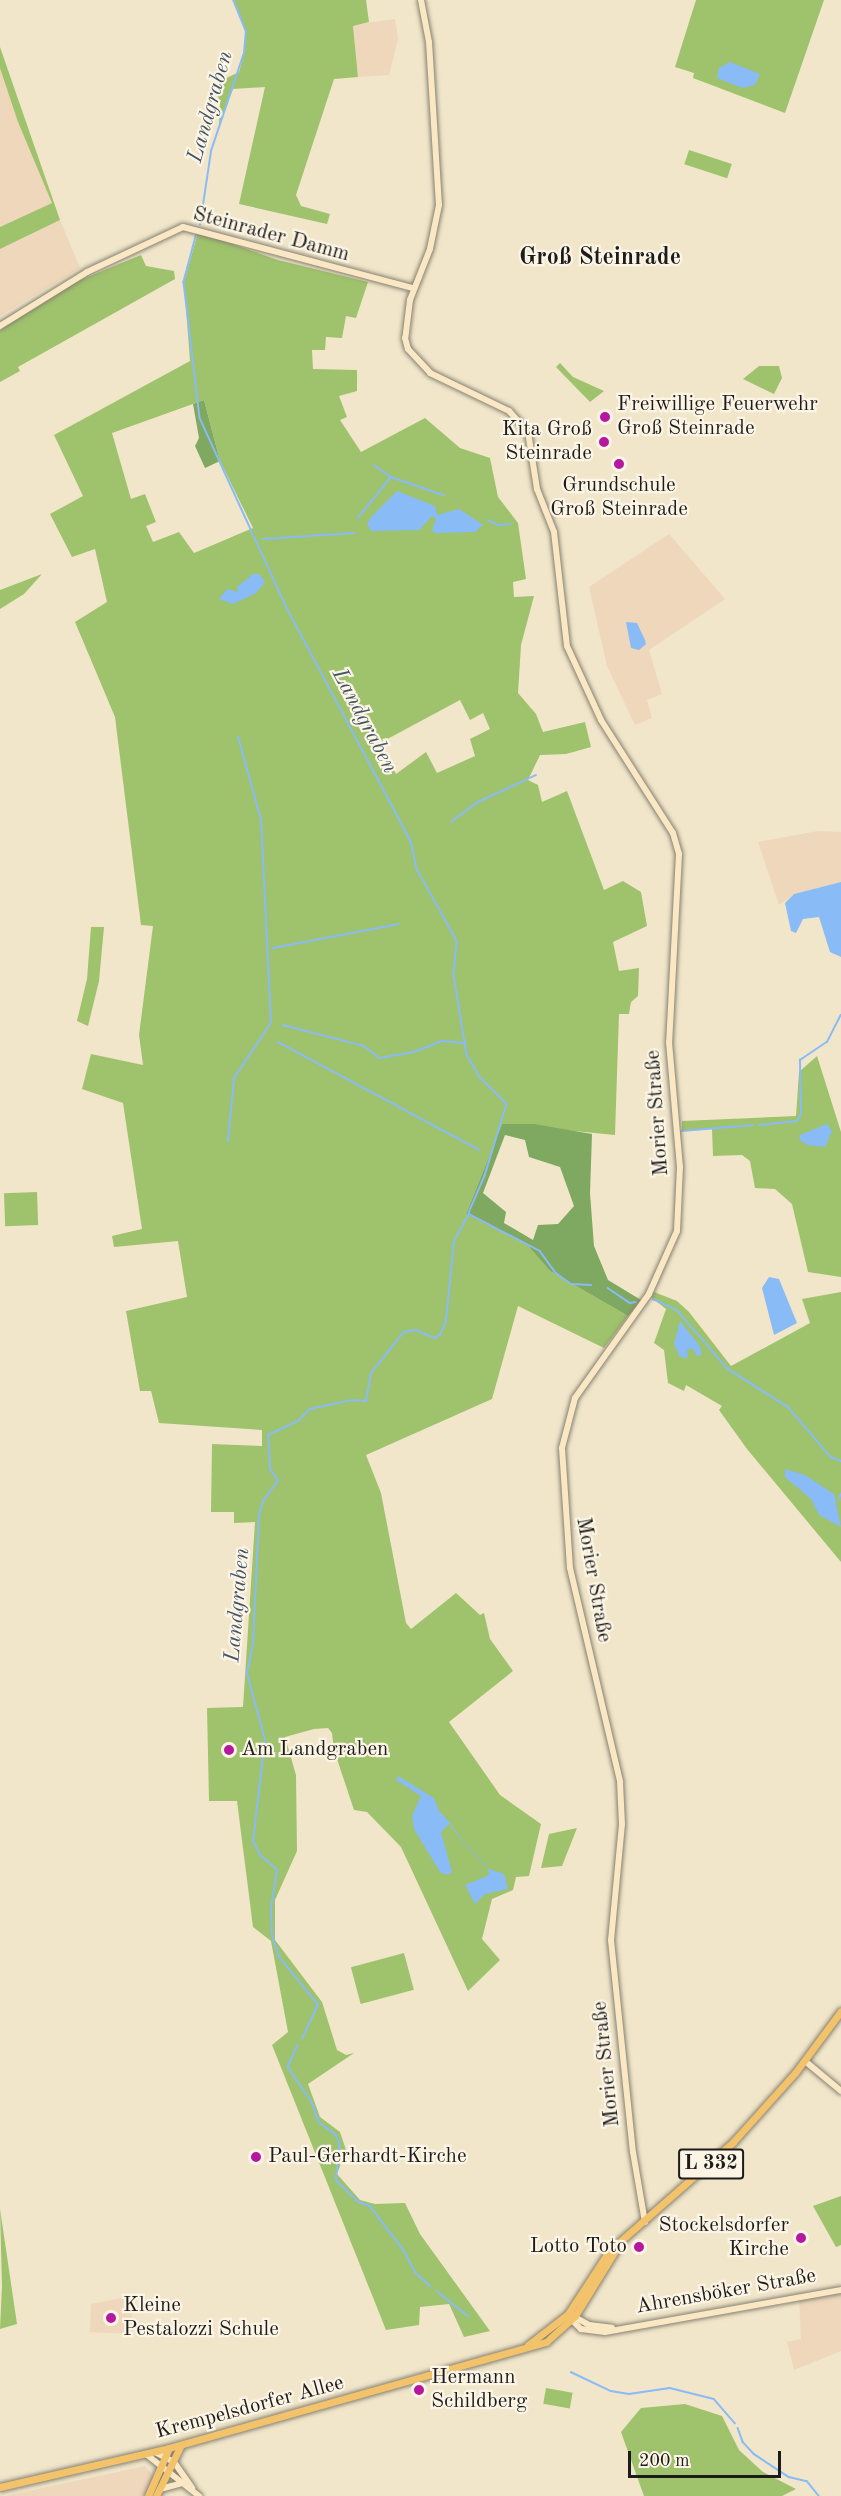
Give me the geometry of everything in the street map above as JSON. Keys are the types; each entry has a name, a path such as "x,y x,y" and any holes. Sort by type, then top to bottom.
{"main road":[{"name":"Morier Straße","path":"421,0 429,42 440,177 430,249 413,288 405,338 412,358 430,374 508,411 528,432 537,489 554,532 568,649 601,720 677,844 677,933 669,1042 680,1167 677,1231 649,1294 575,1398 562,1448 570,1568 621,1790 622,1824 611,1940 633,2152 645,2222"},
{"name":"Steinrader Damm","path":"0,326 87,272 183,226 413,288"},
{"name":"L 332","path":"572,2317 600,2262 717,2159 805,2061 841,2011"},
{"path":"805,2061 841,2091"},
{"name":"Ahrensböker Straße","path":"572,2317 589,2325 616,2328 841,2290"},
{"name":"Krempelsdorfer Allee","path":"0,2487 155,2452 528,2345 546,2342 572,2317"},
{"path":"158,2493 181,2445"},
{"path":"148,2496 169,2448"},
{"path":"155,2452 174,2462 196,2494"},
{"path":"147,2454 196,2494"},
{"path":"162,2465 174,2462"},
{"path":"158,2493 183,2483"}],"shaded area":[{"path":"395,19 398,39 389,75 358,77 353,25"},
{"path":"0,54 25,134 52,203 0,227"},
{"path":"60,220 80,268 0,316 0,249"},
{"path":"669,534 725,599 649,650 662,694 647,700 652,718 635,725 607,666 589,587"},
{"path":"818,831 841,832 841,882 794,894 779,905 758,842"},
{"path":"841,2294 841,2351 794,2370 787,2342 801,2339 799,2299"},
{"name":"Kleine Pestalozzi Schule","path":"133,2296 131,2334 90,2332 91,2304"},
{"path":"145,2466 154,2477 144,2496 6,2496"}],"green space":[{"path":"234,0 366,0 369,22 353,26 358,77 334,79 296,195 301,206 330,214 327,224 239,204 265,87 233,89 219,126 220,101 212,85 239,72 244,53 246,32"},
{"path":"696,0 824,0 785,113 693,78 694,73 675,67"},
{"path":"0,47 60,220 0,249 0,227 52,203 18,122 0,68"},
{"path":"689,150 732,164 727,178 684,164"},
{"path":"198,232 278,260 368,282 356,318 346,316 342,338 326,337 325,350 312,350 313,369 357,370 357,391 339,396 347,417 340,420 361,452 425,418 460,448 490,458 498,497 518,523 526,579 513,582 514,597 534,596 521,645 518,693 536,714 543,732 585,722 591,747 566,754 540,755 528,780 538,785 542,802 567,791 604,890 623,881 641,892 647,926 613,942 619,971 639,968 638,996 631,1002 629,1014 619,1014 615,1135 502,1124 466,1214 528,1246 550,1271 628,1316 604,1348 518,1306 492,1399 366,1455 381,1493 406,1623 411,1629 456,1593 480,1615 484,1613 490,1639 513,1671 449,1722 500,1795 541,1824 529,1876 516,1877 513,1890 492,1899 482,1939 500,1960 468,1991 401,1847 367,1812 354,1810 334,1750 332,1733 328,1728 314,1729 285,1737 296,1775 297,1851 275,1900 275,1940 322,2002 337,2050 346,2055 354,2053 308,2084 320,2117 340,2132 346,2150 337,2174 360,2200 375,2204 405,2203 420,2234 490,2331 464,2337 449,2304 420,2307 419,2325 386,2330 272,2045 288,2032 271,1941 253,1927 237,1801 209,1801 207,1708 243,1707 255,1522 234,1523 234,1512 211,1512 212,1444 262,1446 262,1430 159,1423 151,1391 140,1391 126,1311 187,1297 178,1241 114,1247 112,1236 142,1229 123,1103 82,1089 91,1054 143,1065 139,1035 153,926 141,925 115,717 75,622 107,602 95,549 72,557 50,514 83,496 54,435 190,361 184,282","holes":["204,400 220,461 253,528 194,553 179,532 153,542 146,526 156,522 145,494 131,499 112,433","460,700 470,720 483,713 490,729 470,739 475,756 437,773 426,752 396,774 380,743"]},
{"path":"141,255 146,266 174,271 175,279 18,367 20,371 0,382 0,330 78,281"},
{"path":"560,363 573,377 604,391 590,402 556,367"},
{"path":"759,366 779,366 782,378 774,394 743,379"},
{"path":"204,400 220,461 205,468 195,446 199,438 193,404"},
{"path":"42,574 24,594 0,609 0,590"},
{"path":"91,927 104,927 99,981 88,1026 77,1021 87,979"},
{"path":"817,1056 841,1132 841,1277 808,1272 792,1204 775,1189 755,1188 750,1161 742,1155 713,1156 712,1129 682,1131 682,1121 796,1116 799,1072"},
{"path":"502,1124 534,1124 592,1134 590,1193 594,1246 608,1280 641,1300 628,1316 550,1271 528,1246 466,1214","holes":["505,1135 525,1140 529,1157 560,1167 574,1206 558,1224 538,1225 533,1240 504,1223 506,1212 483,1193"]},
{"path":"37,1192 38,1225 5,1226 4,1193"},
{"path":"654,1292 677,1301 689,1312 731,1366 810,1323 802,1299 841,1292 841,1562 747,1449 719,1410 722,1406 686,1385 684,1391 668,1383 664,1350 654,1343 666,1309 651,1297"},
{"path":"577,1828 562,1866 541,1868 549,1834"},
{"path":"404,1953 414,1990 361,2004 351,1967"},
{"path":"841,2196 841,2245 836,2247 813,2206"},
{"path":"0,2209 17,2324 0,2329 2,2286"},
{"path":"546,2388 573,2393 570,2408 543,2404"},
{"path":"685,2404 722,2416 739,2450 763,2472 796,2489 782,2496 644,2496 621,2432 641,2408"}],"water":[{"path":"730,62 760,74 755,85 742,88 717,78 719,68"},
{"path":"397,491 435,506 437,515 459,509 483,525 475,532 435,533 432,530 436,519 432,516 419,530 371,531 367,524 371,517"},
{"path":"253,574 259,574 265,582 256,593 233,604 219,599 227,589 238,592 237,587"},
{"path":"626,622 637,623 645,640 646,644 639,650 631,648"},
{"path":"841,882 841,957 830,952 819,917 803,919 796,933 791,931 785,903 794,894"},
{"path":"827,1124 832,1131 825,1147 807,1145 799,1139 800,1135"},
{"path":"769,1277 779,1279 797,1323 774,1335 762,1288"},
{"path":"680,1321 699,1345 702,1355 697,1356 692,1348 687,1350 688,1358 680,1357 674,1344"},
{"path":"785,1469 805,1475 834,1494 841,1527 819,1515 811,1499 785,1477"},
{"path":"398,1776 434,1798 439,1811 464,1842 489,1869 504,1874 508,1889 485,1894 475,1904 465,1885 489,1875 488,1869 464,1843 449,1824 441,1832 452,1872 447,1875 440,1872 414,1829 412,1816 421,1796 396,1780"}],"waterway":[{"name":"Landgraben","path":"200,225 211,151 244,53 246,32 233,0"},
{"name":"Landgraben","path":"197,233 184,282 200,418 287,608 411,841 417,869 457,941 454,975 467,1055 479,1076 507,1104 485,1176 469,1213"},
{"path":"374,465 391,477 444,495"},
{"path":"358,518 390,478"},
{"path":"488,520 498,525 510,524"},
{"path":"263,539 354,533"},
{"path":"228,1142 234,1078 271,1023 261,820 238,737"},
{"path":"451,822 476,803 536,775"},
{"path":"273,948 399,924"},
{"path":"759,1125 797,1121 801,1114 800,1060 827,1042 841,1015"},
{"path":"283,1025 364,1046 380,1058 414,1052 442,1041 466,1043"},
{"path":"278,1042 479,1150"},
{"path":"682,1131 753,1125"},
{"name":"Landgraben","path":"302,2039 318,2005 279,1957 272,1936 271,1908 277,1870 260,1855 253,1841 265,1740 247,1674 253,1643 259,1516 263,1501 278,1481 270,1469 268,1435 298,1421 310,1409 352,1400 366,1401 371,1373 404,1332 416,1330 435,1338 440,1335 446,1321 454,1241 469,1214 540,1251 555,1272 571,1284 591,1285"},
{"path":"608,1288 630,1303 636,1302"},
{"path":"653,1299 677,1310 728,1369 788,1407 831,1457 841,1461"},
{"path":"838,1500 841,1494"},
{"name":"Landgraben","path":"298,2045 288,2067 312,2102 319,2122 336,2135 340,2144 336,2180 359,2202 370,2206 405,2252 415,2272 430,2286"},
{"name":"Landgraben","path":"437,2291 468,2316"},
{"name":"Landgraben","path":"571,2372 611,2391 629,2394 670,2388 714,2399 735,2423"},
{"name":"Landgraben","path":"738,2428 743,2442 754,2454 789,2477 807,2481 819,2496"}],"place":[{"name":"Freiwillige Feuerwehr Groß Steinrade","path":"605,417"},
{"name":"Kita Groß Steinrade","path":"604,442"},
{"name":"Grundschule Groß Steinrade","path":"619,464"},
{"name":"Am Landgraben","path":"229,1750"},
{"name":"Paul-Gerhardt-Kirche","path":"256,2157"},
{"name":"Stockelsdorfer Kirche","path":"801,2238"},
{"name":"Lotto Toto","path":"639,2247"},
{"name":"Kleine Pestalozzi Schule","path":"111,2318"},
{"name":"Hermann Schildberg","path":"419,2390"}],"district":[{"name":"Groß Steinrade","path":"600,259"}]}
